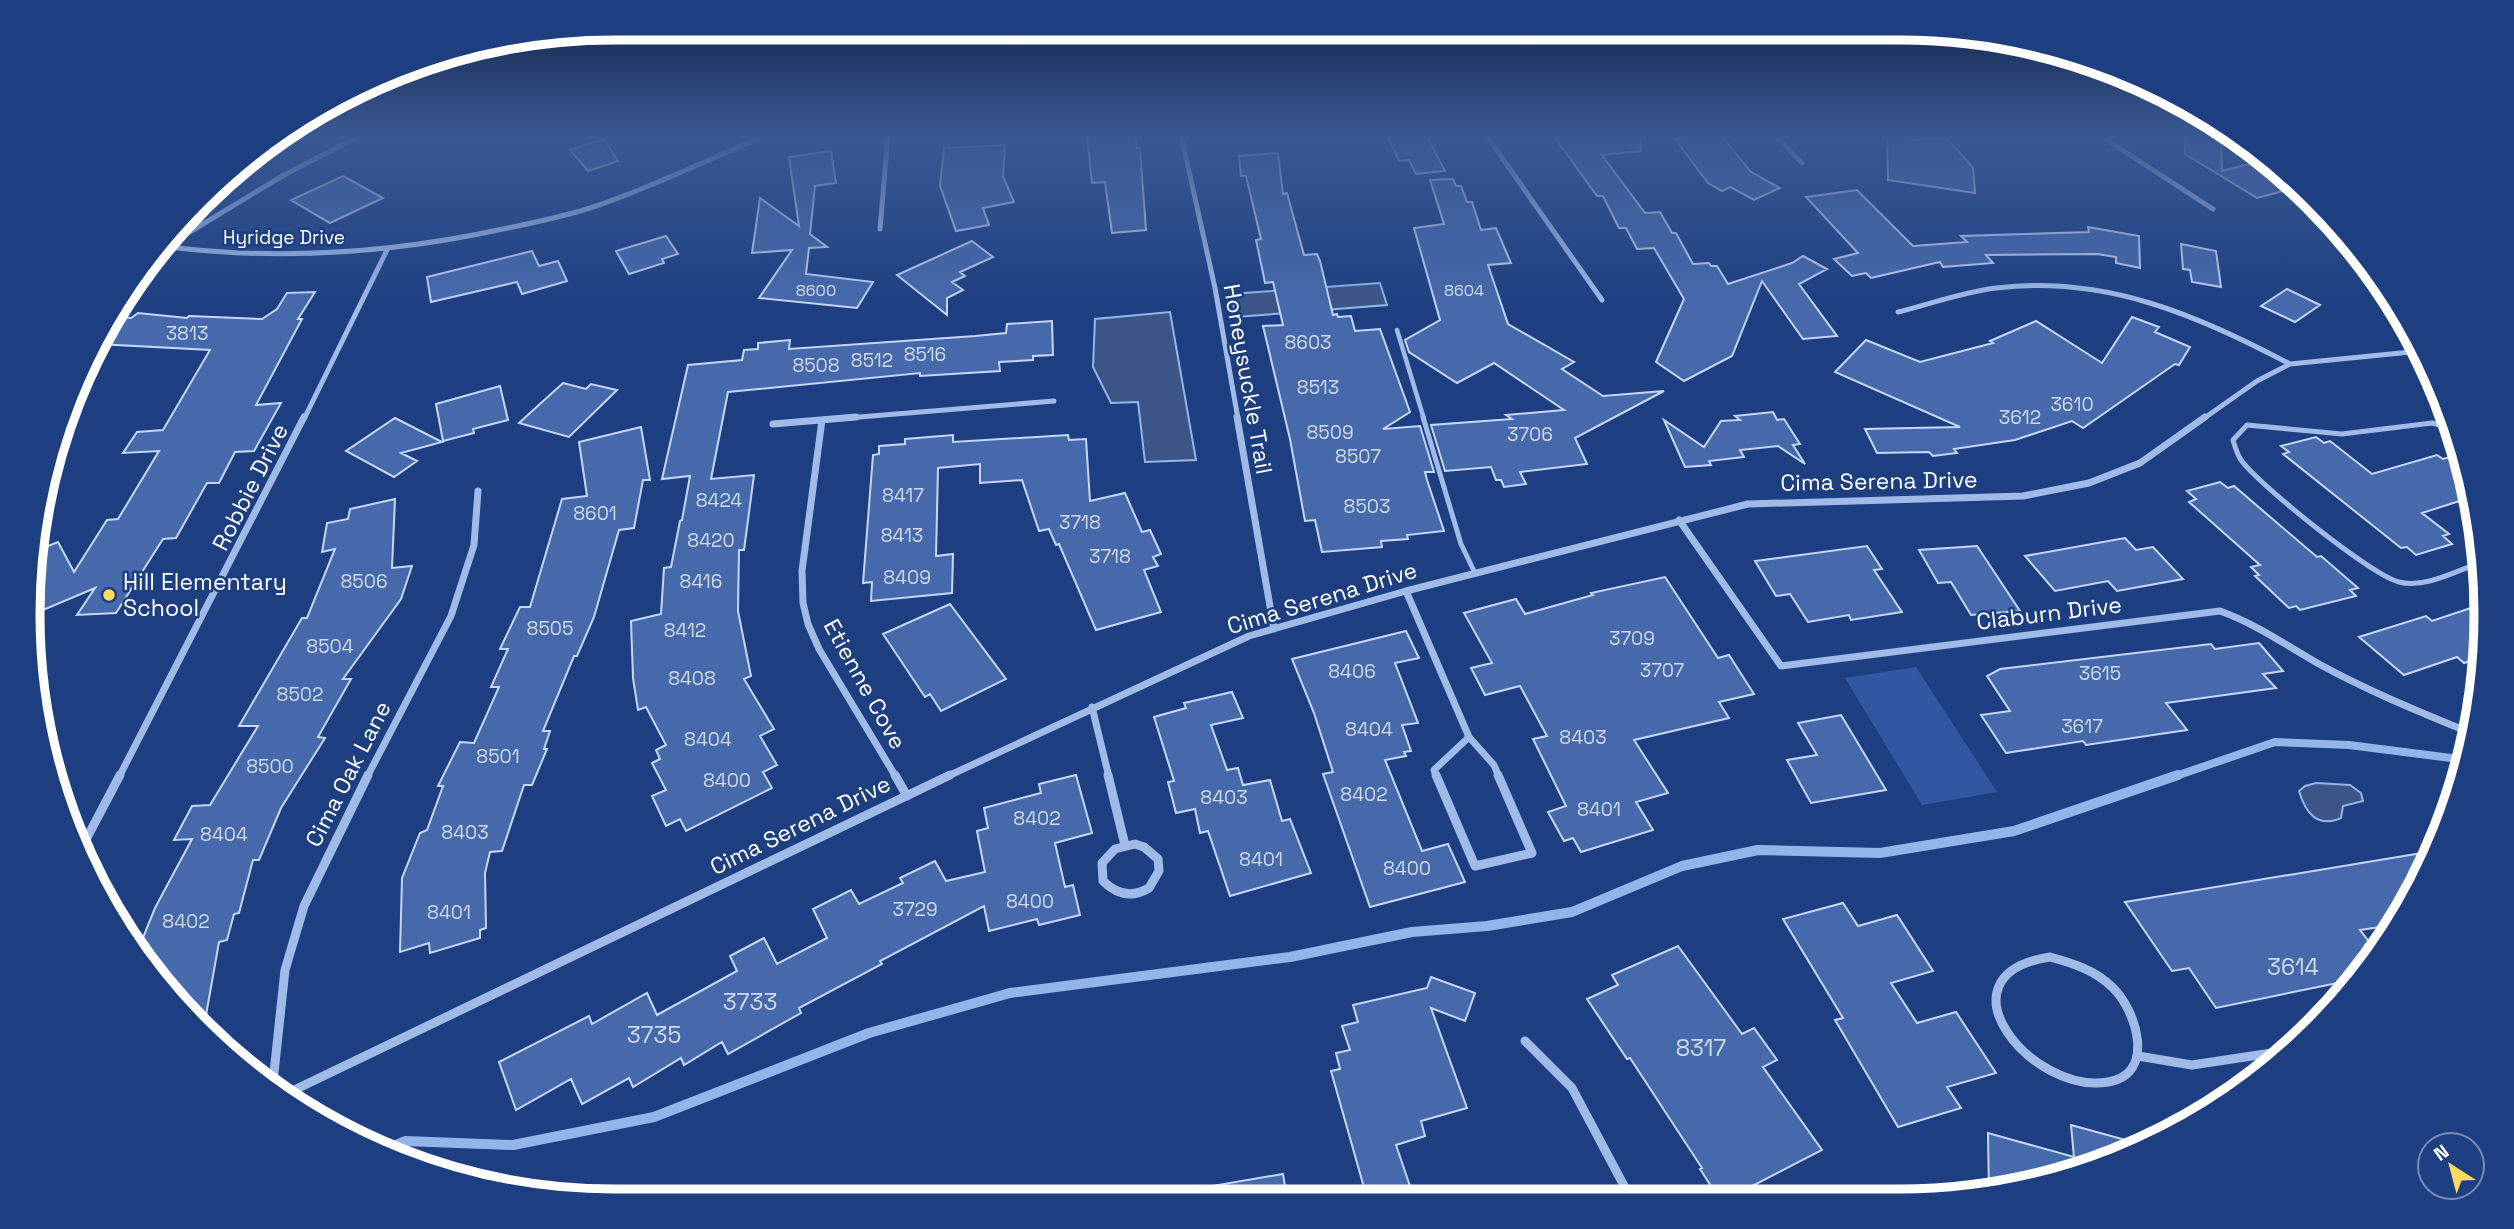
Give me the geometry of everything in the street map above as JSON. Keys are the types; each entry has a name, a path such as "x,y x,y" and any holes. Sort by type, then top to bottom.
{"street":[{"path":"186,233 253,192"},
{"name":"Hyridge Drive","path":"173,248 317,257 387,250 472,236 589,208 627,192"},
{"path":"880,229 883,192"},
{"name":"Honeysuckle Trail","path":"1194,192 1215,288 1274,629"},
{"path":"1526,192 1602,300"},
{"path":"2187,192 2213,209"},
{"name":"Robbie Drive","path":"86,839 267,494 387,250"},
{"path":"1898,312 2005,287 2055,286 2099,290 2206,321 2290,364"},
{"name":"Cima Serena Drive","path":"293,1091 1092,706 1249,636 1406,591 1679,520 1748,505 1818,500 1874,502 2023,496 2089,484 2140,463 2257,381 2290,364 2410,352"},
{"path":"773,424 1054,401"},
{"name":"Etienne Cove","path":"822,420 802,571 803,603 808,624 819,649 907,796"},
{"name":"Cima Oak Lane","path":"274,1076 285,970 304,906 344,821 451,617 474,545 478,491"},
{"name":"Claburn Drive","path":"1679,520 1781,666 2220,611 2248,621 2320,664 2396,702 2462,729"},
{"path":"1406,591 1469,737 1494,765 1532,853 1475,866 1434,770 1469,737"},
{"path":"1092,706 1125,845"},
{"path":"1125,845 1144,847 1158,859 1160,867 1154,884 1137,894 1117,893 1103,881 1102,863 1115,849 1125,845"},
{"path":"2050,957 2074,963 2098,975 2118,993 2133,1014 2140,1036 2138,1056 2129,1070 2114,1080 2071,1080 2048,1070 2027,1056 2005,1028 1996,999 1999,980 2011,966 2028,958 2050,957"},
{"path":"1525,1041 1572,1088 1626,1189"},
{"path":"2138,1056 2192,1065 2269,1053"}],"lane":[{"path":"1397,330 1461,544 1475,573"},
{"path":"2441,425 2408,424 2342,434 2247,425 2233,440 2239,458 2260,480 2368,567 2395,582 2413,584 2472,565"}],"shaded area":[{"path":"1380,283 1387,305 1236,317 1231,294"},
{"path":"1170,312 1196,460 1145,462 1138,402 1111,403 1093,367 1095,319"},
{"path":"1916,667 1997,792 1922,805 1845,678"},
{"path":"2316,783 2350,785 2361,793 2363,801 2343,806 2341,818 2332,821 2318,820 2308,811 2299,791"}],"building":[{"path":"308,192 373,192 383,198 330,223 291,200"},
{"path":"794,192 814,192 810,234 827,247 809,248 806,274 873,282 857,308 759,298 792,250 752,253 760,198 799,226"},
{"path":"942,192 1010,192 1014,202 983,208 989,225 956,231"},
{"path":"1106,192 1143,192 1146,230 1112,233"},
{"path":"1250,192 1287,193 1304,255 1317,254 1320,261 1333,315 1351,316 1355,331 1380,329 1410,412 1383,429 1420,426 1434,472 1425,472 1444,531 1407,535 1408,539 1381,541 1382,547 1322,552 1315,520 1305,521 1290,439 1263,326 1283,325 1273,282 1265,283 1256,240 1261,239"},
{"path":"1434,192 1463,192 1467,202 1472,202 1481,230 1496,228 1511,263 1488,265 1508,324 1574,362 1562,369 1603,396 1664,391 1575,438 1587,464 1520,472 1526,484 1504,487 1501,480 1496,480 1491,467 1445,471 1431,425 1512,419 1506,415 1564,410 1494,363 1457,383 1409,352 1405,340 1440,320 1414,228 1444,224"},
{"path":"1594,192 1630,192 1645,213 1660,212 1672,233 1676,233 1693,264 1709,263 1711,266 1717,266 1728,284 1792,263 1803,256 1827,269 1799,284 1837,336 1803,339 1762,281 1732,356 1684,381 1656,362 1684,299 1654,248 1637,249 1626,228 1619,228 1603,196 1597,196"},
{"path":"1740,192 1771,192 1754,200"},
{"path":"1859,192 1913,246 1967,242 1961,236 2089,232 2088,227 2139,236 2140,268 2116,263 2116,257 2097,254 1986,255 1993,263 1943,267 1940,262 1871,278 1866,273 1852,276 1834,259 1858,253 1806,197"},
{"path":"2248,192 2278,192 2257,198"},
{"path":"666,236 678,254 662,259 664,263 629,274 616,251"},
{"path":"972,241 993,257 960,272 965,276 952,282 963,290 947,298 947,315 897,275"},
{"path":"2181,244 2216,251 2221,287 2192,282 2190,270 2183,269"},
{"path":"532,251 539,266 558,261 567,281 522,294 517,282 431,302 427,277"},
{"path":"2287,289 2320,305 2295,322 2261,306"},
{"path":"315,292 298,319 302,319 256,405 281,403 254,451 235,452 219,483 207,483 176,538 163,539 116,613 77,615 95,588 40,611 44,548 58,542 74,572 107,520 118,519 159,451 123,453 137,432 163,430 210,350 108,345 123,317 131,318 138,313 187,318 262,319 277,309 287,293"},
{"path":"2132,317 2159,327 2155,332 2190,347 2179,365 2175,364 2083,428 2072,421 2015,440 1954,449 1957,453 1933,456 1929,452 1877,453 1865,429 1960,427 1835,372 1866,340 1920,362 1993,343 1990,341 2036,321 2102,363"},
{"path":"1052,321 1053,355 1033,356 1033,360 999,362 1000,371 920,376 920,373 728,392 711,479 754,475 744,550 739,550 738,611 751,676 744,679 774,729 760,736 777,765 763,772 772,788 686,831 680,819 666,826 652,796 666,790 652,763 660,759 656,750 666,745 646,707 638,710 633,678 631,621 661,614 664,568 671,567 682,520 690,476 662,479 688,365 742,360 744,350 758,349 758,343 790,340 789,349 975,336 1006,333 1007,324"},
{"path":"563,383 586,389 591,384 617,390 569,437 519,423"},
{"path":"500,386 508,420 473,429 474,433 443,441 436,404"},
{"path":"1773,412 1777,420 1784,419 1800,444 1793,445 1805,464 1778,446 1740,450 1744,457 1709,461 1711,465 1685,467 1664,420 1704,447 1721,421 1740,420 1735,416"},
{"path":"395,418 442,442 401,453 417,461 394,477 346,451"},
{"path":"641,427 650,480 643,480 634,528 619,530 594,617 577,656 574,656 543,731 550,731 544,749 547,749 532,785 524,785 502,851 490,852 485,873 486,928 480,930 480,938 430,953 429,943 400,952 402,878 420,833 427,830 443,786 438,786 460,742 474,743 499,687 491,687 508,649 500,649 520,607 530,607 562,499 587,496 579,442"},
{"path":"953,435 953,442 1068,435 1069,440 1086,439 1090,501 1125,493 1142,532 1150,530 1161,554 1153,557 1158,566 1144,570 1161,612 1096,630 1059,544 1056,545 1049,529 1039,531 1022,480 980,483 980,464 938,468 936,556 953,554 952,593 871,601 872,582 863,583 873,455 879,454 879,446 905,444 905,439"},
{"path":"2316,437 2324,443 2330,441 2372,474 2437,455 2443,459 2450,457 2463,500 2422,513 2449,534 2443,536 2452,544 2416,555 2407,547 2401,548 2283,454 2289,452 2281,446"},
{"path":"2220,482 2228,488 2234,486 2317,557 2321,556 2358,588 2350,590 2356,596 2300,610 2296,606 2289,608 2255,576 2259,575 2251,567 2260,565 2189,502 2196,499 2187,491"},
{"path":"395,499 392,568 412,566 401,599 343,679 351,679 318,737 325,738 281,808 259,860 253,860 239,913 234,914 227,940 219,942 205,1018 142,941 155,908 192,839 174,840 192,806 210,805 258,726 239,726 302,618 307,618 335,549 322,552 327,523 348,519 350,509"},
{"path":"2125,538 2136,550 2153,547 2183,579 2117,591 2108,581 2055,591 2025,556"},
{"path":"1867,546 1882,569 1874,570 1902,612 1851,620 1849,615 1808,622 1790,594 1776,596 1755,561"},
{"path":"1977,546 2020,611 1971,615 1951,582 1938,583 1919,550"},
{"path":"1665,577 1718,658 1729,655 1754,694 1719,702 1729,718 1634,740 1668,793 1636,802 1653,830 1581,852 1573,838 1564,841 1548,812 1566,806 1533,739 1547,736 1520,686 1485,695 1471,668 1492,663 1464,613 1516,599 1525,614 1593,595 1591,593"},
{"path":"950,604 1006,679 941,711 930,694 925,697 883,634"},
{"path":"2474,607 2472,660 2464,663 2457,657 2404,675 2359,637 2426,616 2432,621"},
{"path":"1406,631 1419,658 1395,663 1418,723 1402,725 1411,751 1404,752 1406,756 1385,760 1422,851 1448,844 1465,882 1370,907 1323,774 1333,772 1314,713 1292,659"},
{"path":"2259,643 2283,671 2263,674 2276,688 2166,703 2187,730 2086,745 2083,741 2006,753 1981,715 2010,711 1987,676 2000,669 2211,644 2215,649"},
{"path":"1232,692 1243,718 1211,725 1227,770 1238,768 1243,785 1270,780 1282,821 1290,819 1311,873 1230,896 1208,831 1200,833 1195,809 1176,813 1168,782 1174,781 1154,717 1186,708 1184,703"},
{"path":"1841,715 1886,790 1811,803 1787,760 1817,755 1798,723"},
{"path":"1076,775 1092,833 1055,843 1065,887 1073,885 1080,915 1039,925 1037,919 989,931 984,906 880,961 882,964 799,1008 801,1013 728,1054 722,1042 684,1065 681,1058 633,1087 629,1078 582,1104 571,1079 516,1110 499,1062 589,1016 592,1024 647,993 657,1015 737,971 730,956 764,938 777,964 827,938 813,909 851,890 859,904 903,883 900,878 935,861 946,881 985,872 977,831 988,828 984,808 1041,793 1039,784"},
{"path":"2422,853 2381,927 2360,930 2370,943 2340,983 2216,1008 2189,968 2172,971 2125,902"},
{"path":"1843,903 1858,926 1897,915 1933,971 1891,983 1917,1023 1956,1012 1996,1073 1947,1087 1961,1108 1898,1127 1835,1020 1843,1018 1783,919"},
{"path":"1678,946 1742,1034 1754,1028 1777,1060 1763,1067 1822,1150 1746,1189 1713,1189 1630,1058 1627,1059 1587,999 1618,985 1612,975"},
{"path":"1431,977 1475,993 1465,1021 1431,1008 1467,1108 1421,1121 1425,1136 1396,1145 1411,1189 1364,1189 1331,1071 1340,1069 1336,1053 1350,1050 1342,1026 1358,1022 1353,1005 1427,988"},
{"path":"2071,1125 2129,1141 2048,1169 1989,1182 1988,1133 2074,1157"},
{"path":"1283,1174 1286,1189 1212,1189 1212,1186"}],"waterway":[{"path":"2173,777 2275,742 2349,745 2455,758"},
{"path":"395,1145 405,1141 513,1145 654,1117 869,1033 1010,993 1290,957 1412,932 1487,926 1572,912 1682,866 1758,850 1880,853 2014,831 2178,775"}],"place":[{"name":"Hill Elementary School","path":"109,595"}]}
